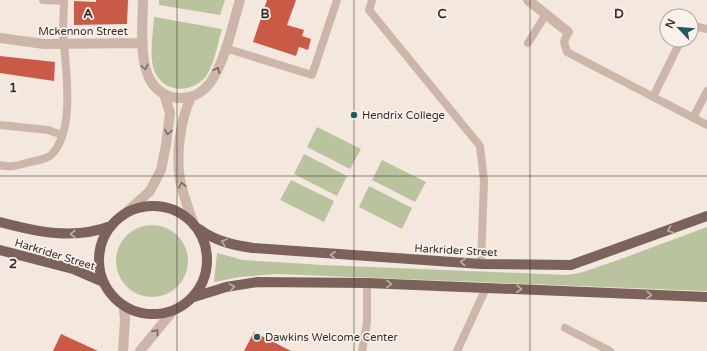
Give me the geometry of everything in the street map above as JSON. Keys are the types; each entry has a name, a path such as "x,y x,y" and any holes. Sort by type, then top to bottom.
{"main road":[{"path":"194,297 206,274 208,256 204,239 196,226 182,214 168,208 152,206 136,208 122,216 111,226 104,238 99,256 100,274 103,282 113,297 124,307 140,313 155,315 171,313 179,309 194,297 226,287 258,282 366,283 707,297"},
{"name":"Harkrider Street","path":"196,226 217,240 253,248 481,264 571,265 707,216"},
{"name":"Harkrider Street","path":"0,222 51,233 87,233 111,226"},
{"name":"Harkrider Street","path":"0,250 73,269 103,282"}],"street":[{"path":"143,0 142,55 147,74 155,86 164,94 178,98 191,97 199,93 210,81 225,48 240,0"},
{"path":"528,0 568,32"},
{"name":"Mckennon Street","path":"0,38 44,44 143,43"},
{"path":"122,216 150,191 161,170 170,113 164,94"},
{"path":"191,97 185,112 179,159 180,180 196,226"},
{"path":"123,351 125,320 124,307"},
{"path":"140,351 171,313"}],"lane":[{"path":"0,165 11,168 52,155 62,135 68,92 64,43 64,1 43,0"},
{"path":"225,48 312,75 337,0"},
{"path":"372,0 369,10 480,146 484,181 481,264"},
{"path":"528,43 546,14"},
{"path":"568,32 564,42 567,52 707,125"},
{"path":"653,97 677,48"},
{"path":"693,118 707,91"},
{"path":"0,125 48,130 62,135"},
{"path":"362,351 367,323 366,283"},
{"path":"457,351 486,288"},
{"path":"565,328 610,351"}],"green space":[{"path":"159,0 225,0 220,15 159,5"},
{"path":"154,17 222,29 208,73 203,80 196,85 180,89 165,84 158,78 154,70 152,58"},
{"path":"317,127 361,149 350,169 307,147"},
{"path":"304,154 347,176 337,196 294,174"},
{"path":"382,160 426,182 415,202 372,180"},
{"path":"291,180 334,201 324,222 280,200"},
{"path":"369,186 412,208 402,229 359,207"},
{"path":"152,225 172,231 182,241 188,261 182,281 172,291 152,297 132,291 122,281 116,261 122,241 132,231"},
{"path":"707,227 707,291 276,274 240,277 214,282 217,253 243,260 323,265 567,275 580,273 618,260"}],"building":[{"path":"96,0 128,0 127,24 74,25 74,1 96,2"},
{"path":"267,0 296,0 287,25 304,30 302,36 311,39 308,50 299,47 296,56 253,42"},
{"path":"0,56 55,62 54,81 0,73"},
{"name":"Dawkins Welcome Center","path":"254,332 291,351 244,351"},
{"path":"61,334 98,351 53,351"}],"place":[{"name":"Hendrix College","path":"354,115"},
{"name":"Dawkins Welcome Center","path":"257,337"}]}
